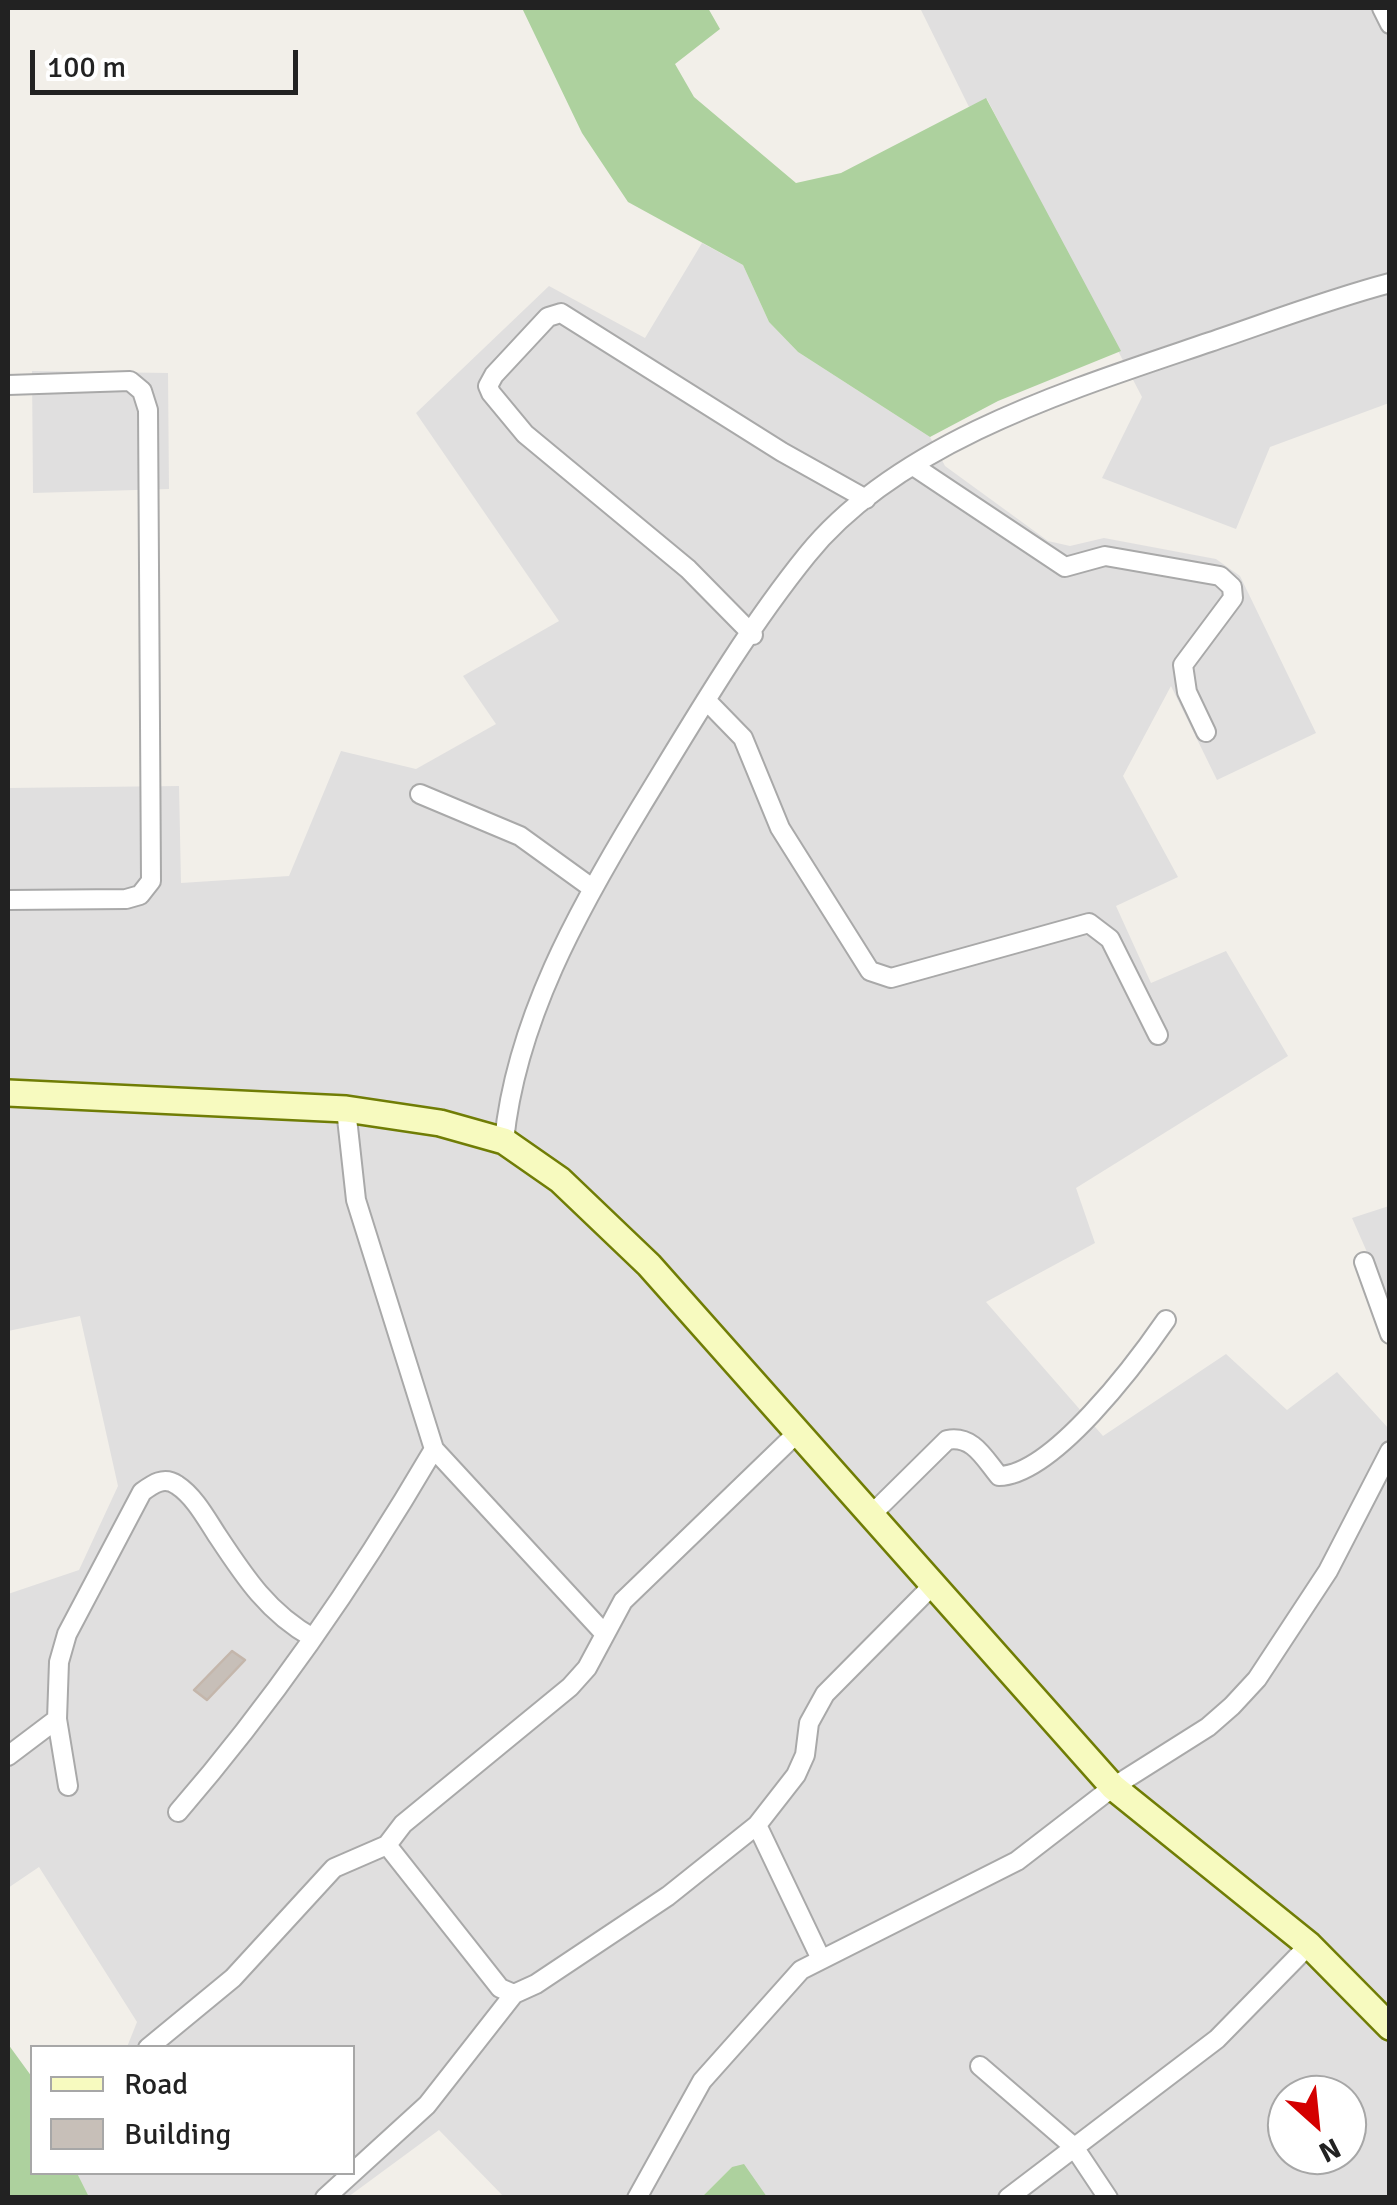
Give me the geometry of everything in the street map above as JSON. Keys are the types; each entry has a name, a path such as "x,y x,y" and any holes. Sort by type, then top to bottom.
{"main road":[{"path":"8,1093 346,1109 440,1122 504,1142 560,1180 648,1265 1113,1787 1309,1945 1390,2027"}],"street":[{"path":"1382,8 1390,24"},
{"path":"504,1142 509,1092 592,888 706,700 808,554 866,499 998,418 1390,283"},
{"path":"753,634 688,569 524,434 491,392 488,386 494,375 548,317 560,313 782,452 866,499"},
{"path":"8,385 130,382 142,391 148,410 153,791 151,881 140,895 8,900"},
{"path":"915,467 1065,567 1105,556 1220,576 1232,587 1232,598 1184,665 1182,676 1206,732"},
{"path":"706,700 744,738 780,828 870,971 891,978 1089,923 1110,939 1158,1034"},
{"path":"420,794 520,836 592,888"},
{"path":"346,1109 356,1200 434,1449 603,1632"},
{"path":"1364,1262 1390,1334"},
{"path":"870,1516 948,1440 960,1438 970,1442 999,1476 1027,1468 1124,1380 1166,1320"},
{"path":"152,2045 232,1978 334,1868 387,1845 404,1824 570,1687 587,1668 623,1601 796,1434"},
{"path":"178,1812 243,1737 313,1638 372,1554 434,1449"},
{"path":"638,2198 702,2081 785,1987 820,1957 1017,1861 1113,1787 1208,1728 1257,1679 1354,1528 1390,1452"},
{"path":"68,1786 57,1719 59,1662 67,1634 142,1492 154,1483 166,1480 177,1485 200,1508 250,1586 274,1611 313,1638"},
{"path":"355,2171 427,2105 514,1994 536,1984 668,1896 757,1824 796,1775 805,1755 809,1723 825,1694 932,1586"},
{"path":"8,1756 57,1719"},
{"path":"757,1824 820,1957"},
{"path":"387,1845 500,1988 514,1994"},
{"path":"1008,2198 1216,2039 1309,1945"},
{"path":"980,2066 1074,2147 1108,2198"},
{"path":"325,2198 350,2175"}],"shaded area":[{"path":"920,8 1389,8 1389,403 1270,447 1236,529 1102,478 1142,397 987,99 969,107"},
{"path":"702,243 743,265 769,322 798,352 930,437 945,466 1048,541 1070,546 1104,538 1216,559 1240,576 1316,733 1217,780 1171,686 1123,776 1178,877 1116,906 1151,983 1226,951 1288,1056 1076,1188 1095,1243 986,1302 1103,1436 1226,1354 1287,1410 1337,1372 1389,1429 1389,2197 767,2197 732,2167 702,2197 504,2197 439,2130 348,2197 89,2197 78,2175 355,2175 355,2045 128,2045 137,2022 39,1867 8,1888 8,1594 79,1570 118,1486 80,1316 8,1331 8,788 179,786 181,883 289,876 341,751 416,769 496,724 463,676 559,621 416,413 549,286 645,338"},
{"path":"32,371 168,373 169,489 33,493"},
{"path":"1389,1206 1389,1302 1352,1218"}],"green space":[{"path":"522,8 708,8 720,29 675,64 694,97 796,183 841,173 986,98 1121,351 998,401 930,437 798,352 769,322 743,265 628,202 582,133"},
{"path":"8,2044 30,2074 30,2175 78,2175 89,2197 8,2197"},
{"path":"744,2164 767,2197 702,2197 732,2167"}],"building":[{"path":"232,1651 245,1660 207,1700 194,1690"}]}
